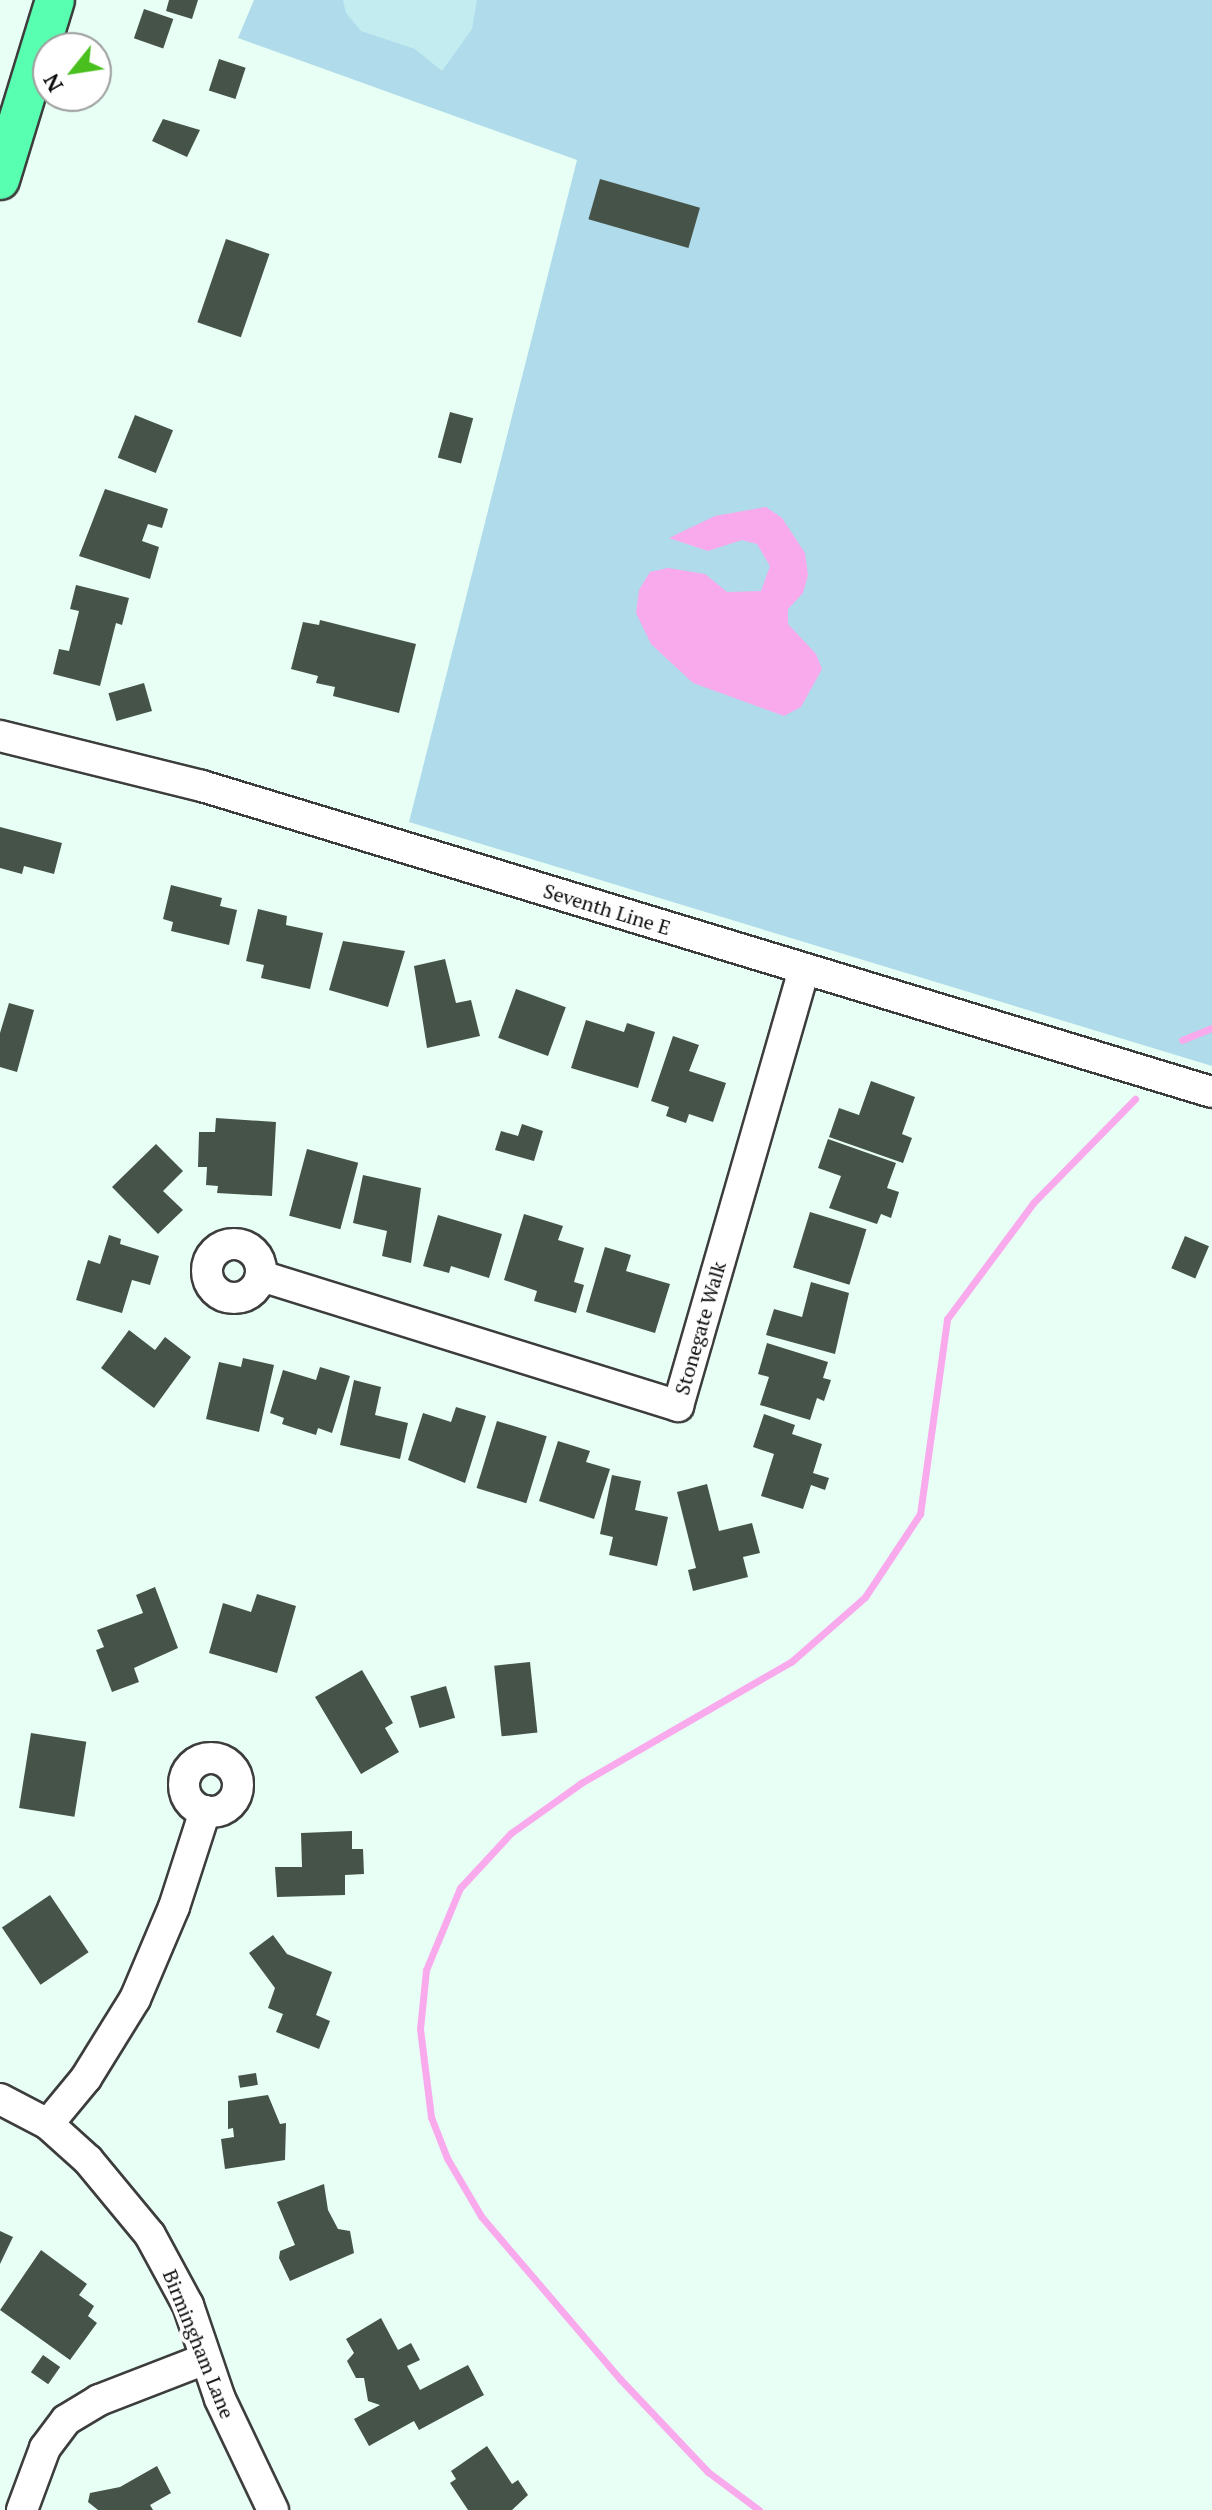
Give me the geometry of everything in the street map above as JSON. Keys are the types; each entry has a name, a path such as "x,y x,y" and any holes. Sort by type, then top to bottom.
{"main road":[{"path":"0,180 55,0"}],"street":[{"name":"Seventh Line E","path":"0,736 202,786 1212,1092"},
{"name":"Stonegate Walk","path":"261,1276 678,1406 804,969"},
{"path":"48,2124 86,2078 135,1999 170,1919 205,1811"},
{"name":"Birmingham Lane","path":"0,2099 48,2124 121,2195 150,2235 188,2305 205,2359 273,2510"},
{"path":"22,2510 45,2448 66,2420 99,2400 205,2359"}],"shaded area":[{"path":"254,0 1212,0 1212,1066 409,822 577,160 238,38"},
{"path":"343,0 477,0 472,29 442,71 415,49 361,31 346,13"},
{"path":"766,507 782,518 805,553 808,575 803,593 788,609 788,624 816,654 822,669 801,707 784,716 693,683 651,644 636,613 639,590 650,572 668,568 705,574 727,592 761,591 770,566 757,544 742,540 708,551 669,538 715,516"}],"building":[{"path":"169,0 198,0 192,19 166,11"},
{"path":"144,9 173,19 163,48 134,38"},
{"path":"219,59 246,68 235,99 209,90"},
{"path":"163,119 200,130 187,157 152,141"},
{"path":"600,179 700,208 688,248 588,219"},
{"path":"226,239 269,254 241,337 197,322"},
{"path":"450,412 473,418 461,464 438,457"},
{"path":"135,415 173,430 156,473 118,458"},
{"path":"105,489 168,509 162,528 148,524 142,541 159,547 150,579 79,556"},
{"path":"76,585 129,598 122,625 116,623 100,686 53,674 59,649 69,651 79,611 70,609"},
{"path":"320,620 416,644 399,713 333,696 335,687 316,683 318,676 291,669 303,622 319,625"},
{"path":"144,683 152,711 116,721 108,693"},
{"path":"0,827 62,843 54,874 24,866 22,874 0,868"},
{"path":"171,885 222,898 220,906 237,910 229,945 171,931 173,922 163,919"},
{"path":"258,909 287,916 286,925 323,933 310,989 261,978 264,965 246,961"},
{"path":"343,941 405,951 388,1007 329,990"},
{"path":"445,959 456,1003 471,1000 480,1036 427,1048 414,966"},
{"path":"516,989 566,1007 548,1056 498,1038"},
{"path":"9,1003 34,1010 17,1072 0,1067 0,1033"},
{"path":"586,1020 624,1032 627,1023 655,1032 638,1088 571,1068"},
{"path":"673,1036 699,1045 689,1071 726,1083 713,1122 689,1114 686,1123 666,1116 669,1107 651,1101"},
{"path":"871,1081 915,1097 902,1134 912,1138 903,1163 829,1137 839,1108 859,1115"},
{"path":"216,1118 276,1122 272,1196 217,1193 218,1186 206,1185 207,1167 198,1167 199,1132 215,1132"},
{"path":"522,1124 543,1131 534,1161 495,1150 501,1131 518,1136"},
{"path":"828,1139 896,1163 887,1188 899,1192 891,1218 881,1214 877,1224 829,1208 841,1176 818,1168"},
{"path":"156,1144 183,1171 163,1191 183,1210 158,1234 112,1187"},
{"path":"307,1149 358,1163 340,1229 289,1216"},
{"path":"363,1175 421,1188 411,1263 382,1256 387,1231 353,1223"},
{"path":"810,1212 866,1229 849,1285 793,1267"},
{"path":"524,1214 563,1226 558,1240 584,1248 574,1282 584,1285 576,1313 534,1301 537,1291 504,1280"},
{"path":"438,1215 502,1234 489,1278 451,1266 449,1273 423,1266"},
{"path":"109,1235 121,1239 120,1244 159,1256 150,1285 132,1280 122,1313 76,1300 88,1260 100,1264"},
{"path":"1185,1236 1209,1246 1195,1278 1171,1268"},
{"path":"605,1247 631,1255 626,1271 670,1284 655,1333 586,1312"},
{"path":"811,1282 849,1293 835,1354 766,1335 774,1309 802,1317"},
{"path":"129,1330 155,1350 165,1337 191,1357 154,1408 101,1368"},
{"path":"767,1343 828,1362 823,1378 831,1380 824,1401 817,1398 810,1420 760,1405 769,1377 758,1374"},
{"path":"243,1358 274,1365 259,1432 206,1419 219,1362 241,1367"},
{"path":"320,1367 350,1376 332,1433 318,1428 316,1435 282,1424 284,1418 270,1413 283,1370 316,1380"},
{"path":"354,1380 381,1387 375,1415 408,1423 400,1459 340,1445"},
{"path":"456,1407 486,1416 465,1483 408,1460 423,1413 451,1422"},
{"path":"764,1414 795,1425 792,1434 822,1444 813,1473 829,1478 825,1490 811,1485 803,1509 761,1496 774,1454 753,1447"},
{"path":"497,1421 547,1436 526,1503 477,1488"},
{"path":"558,1441 590,1451 586,1462 610,1469 594,1519 539,1501"},
{"path":"612,1475 641,1481 635,1510 668,1517 657,1566 609,1555 613,1537 600,1534"},
{"path":"707,1484 719,1531 752,1523 760,1553 743,1557 748,1577 693,1591 688,1570 696,1568 677,1492"},
{"path":"155,1587 178,1648 134,1668 139,1682 112,1692 96,1650 104,1647 97,1630 143,1613 136,1595"},
{"path":"257,1594 296,1606 277,1673 209,1653 223,1603 251,1612"},
{"path":"530,1662 537,1733 502,1736 494,1666"},
{"path":"362,1670 393,1723 385,1728 399,1752 361,1774 315,1697"},
{"path":"446,1686 455,1718 420,1728 410,1696"},
{"path":"31,1733 86,1742 74,1817 19,1808"},
{"path":"352,1831 352,1849 363,1849 364,1874 345,1875 345,1895 277,1897 275,1867 302,1867 301,1833"},
{"path":"50,1895 89,1952 41,1985 2,1927"},
{"path":"273,1935 287,1954 332,1972 316,2015 330,2021 319,2049 276,2032 283,2014 268,2008 275,1988 249,1953"},
{"path":"256,2073 258,2085 240,2088 238,2076"},
{"path":"268,2095 280,2124 286,2123 285,2160 225,2169 221,2139 234,2137 233,2128 228,2129 228,2101"},
{"path":"324,2184 328,2210 338,2229 350,2231 354,2253 290,2281 279,2258 280,2251 295,2245 277,2202"},
{"path":"0,2231 13,2237 0,2264"},
{"path":"41,2250 87,2284 79,2295 94,2306 88,2316 97,2323 70,2360 0,2310"},
{"path":"381,2318 398,2350 411,2343 420,2360 407,2366 420,2390 468,2365 484,2395 419,2430 414,2421 369,2446 354,2419 380,2405 368,2401 364,2378 356,2378 347,2361 354,2353 346,2339"},
{"path":"43,2355 60,2367 48,2384 31,2372"},
{"path":"487,2446 512,2484 518,2480 528,2495 512,2510 468,2510 450,2483 456,2479 451,2471"},
{"path":"157,2466 171,2493 150,2505 153,2510 98,2510 88,2502 90,2493 120,2487"}],"waterway":[{"path":"1182,1040 1212,1028"},
{"path":"759,2510 708,2472 620,2379 481,2216 447,2158 431,2117 420,2029 426,1970 460,1888 511,1833 581,1783 791,1662 865,1597 920,1514 947,1319 1033,1203 1135,1099"}]}
